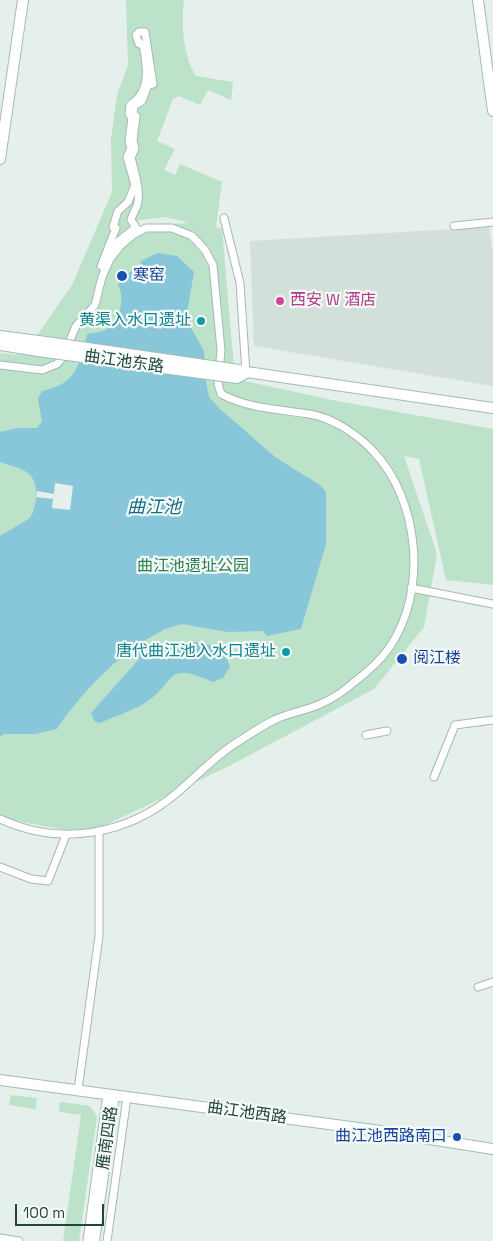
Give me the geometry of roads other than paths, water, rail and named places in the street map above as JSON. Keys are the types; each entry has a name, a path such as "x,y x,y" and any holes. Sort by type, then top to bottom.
{"street":[{"path":"0,159 23,0"},
{"path":"478,0 491,65"},
{"path":"485,0 493,111"},
{"path":"139,32 145,32 153,84 148,85 142,101 134,106 133,113 136,116 133,140 135,149 131,157 138,187 139,202 133,210 131,220 136,227 114,245 100,266 116,228 113,227 118,211 128,202 135,185 127,157 132,148 129,140 132,118 129,114 130,105 139,99 148,74 143,44 139,44 136,35 139,32"},
{"path":"224,218 240,283 242,372"},
{"path":"454,226 493,222"},
{"path":"0,365 36,370 52,367 63,357 76,326 94,306 102,277 120,246 134,234 146,228 172,228 187,233 205,250 213,265 221,350 218,384 221,394 252,406 311,414 329,421 359,438 373,450 386,465 401,492 409,517 414,565 404,616 389,648 354,683 319,705 275,719 236,743 177,793 139,818 119,827 66,835 30,831 0,819"},
{"name":"曲江池东路","path":"0,336 493,408"},
{"name":"曲江池东路","path":"0,345 237,378 242,372"},
{"path":"411,588 493,604"},
{"path":"434,777 456,725 493,720"},
{"path":"366,735 388,731"},
{"path":"78,1090 99,936 99,831"},
{"path":"0,867 31,879 48,880 66,835"},
{"path":"478,987 493,982"},
{"name":"曲江池西路","path":"0,1080 78,1090 117,1098 493,1154"},
{"name":"曲江池西路","path":"0,1085 373,1130 493,1149"},
{"path":"86,1241 117,1098"},
{"path":"107,1241 117,1098"},
{"name":"雁南四路","path":"94,1241 117,1098"},
{"name":"雁南四路","path":"100,1241 117,1098"},
{"path":"0,1238 18,1241"}],"water":[{"name":"曲江池","path":"158,253 177,256 194,272 186,319 204,351 209,397 275,457 320,485 326,492 326,544 301,629 267,636 263,631 228,632 182,624 165,629 144,641 150,651 183,642 206,644 224,655 230,666 223,678 213,682 186,673 178,673 145,703 100,723 95,722 91,713 139,659 132,652 123,657 102,675 80,698 57,729 35,734 4,734 0,737 0,536 30,518 35,506 36,492 33,479 29,474 0,462 0,432 17,428 37,428 42,421 38,399 42,391 63,384 70,378 82,355 87,334 105,330 116,320 121,302 118,285 124,276 139,268 141,261"}],"place":[{"name":"寒窑","path":"122,276"},
{"name":"西安 W 酒店","path":"280,301"},
{"name":"黄渠入水口遗址","path":"201,321"},
{"name":"唐代曲江池入水口遗址","path":"286,652"},
{"name":"阅江楼","path":"402,659"},
{"name":"曲江池西路南口","path":"457,1137"}],"park label":[{"name":"曲江池遗址公园","path":"193,567"}]}
